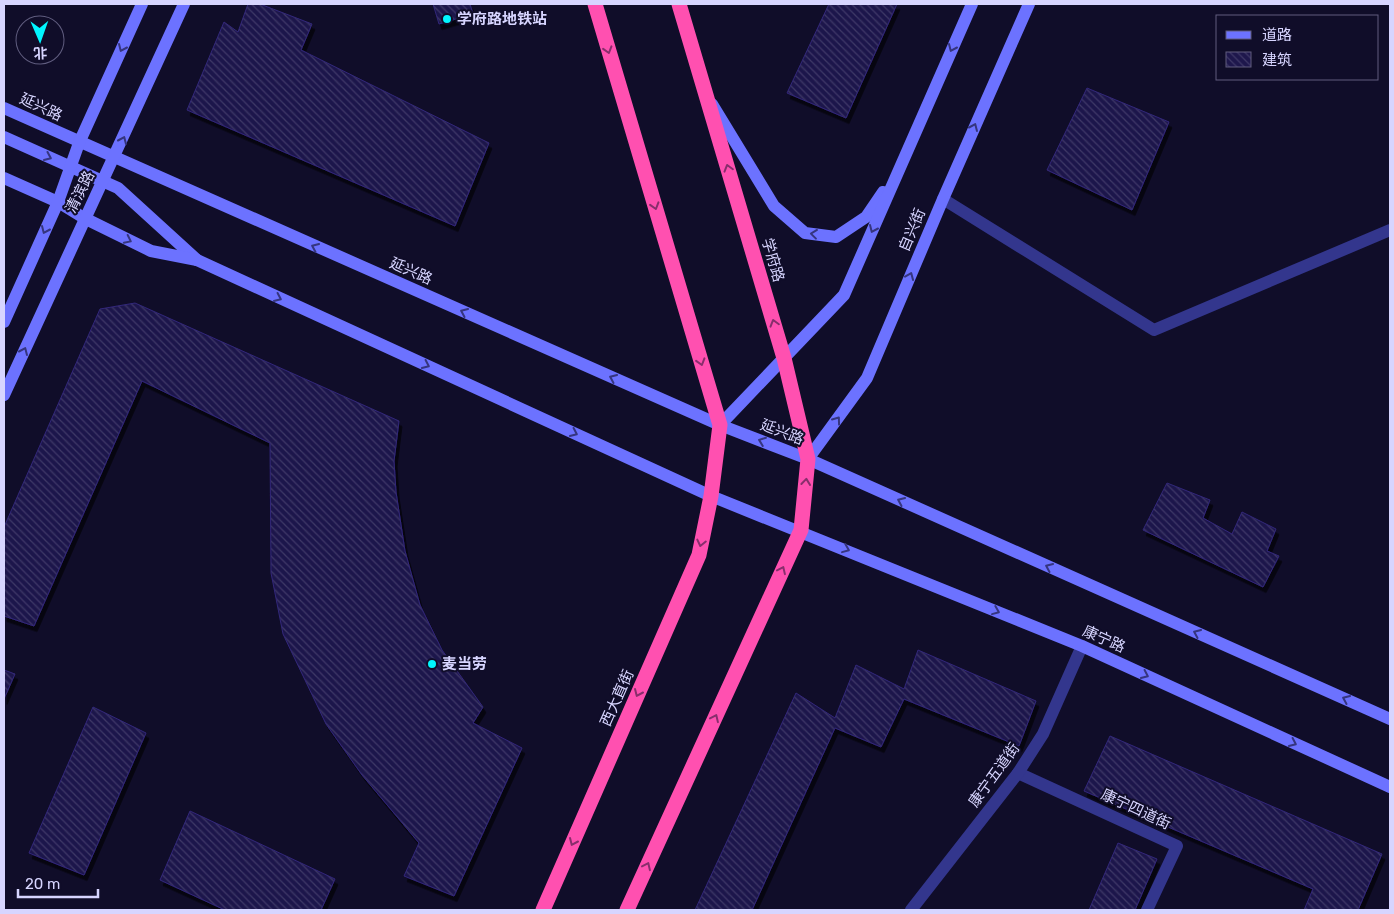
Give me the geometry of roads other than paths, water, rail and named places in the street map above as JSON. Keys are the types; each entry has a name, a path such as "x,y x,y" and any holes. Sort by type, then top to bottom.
{"highway":[{"path":"594,4 720,425 711,496"},
{"name":"学府路","path":"679,4 784,358 808,459 801,530"},
{"name":"西大直街","path":"543,910 699,555 711,496"},
{"path":"627,910 801,530"}],"main road":[{"name":"清滨路","path":"4,322 58,202 69,166 142,4"},
{"name":"清滨路","path":"4,395 84,218 115,159 184,4"},
{"path":"720,425 844,295 972,4"},
{"name":"自兴街","path":"808,459 867,378 1029,4"},
{"path":"706,94 774,206 805,233 836,237 866,216 900,167"},
{"name":"延兴路","path":"4,108 115,159 720,425 808,459"},
{"path":"4,137 118,188 196,260"},
{"path":"4,178 58,202 84,218 151,251 196,260 711,496 801,530"},
{"path":"808,459 1390,719"},
{"name":"康宁路","path":"801,530 1082,646 1390,787"}],"street":[{"path":"943,199 1154,330 1390,230"},
{"name":"康宁五道街","path":"911,910 1018,773 1044,734 1082,646"},
{"name":"康宁四道街","path":"1018,773 1176,846 1147,910"}],"place":[{"name":"学府路地铁站","path":"447,19"},
{"name":"麦当劳","path":"432,664"}]}
